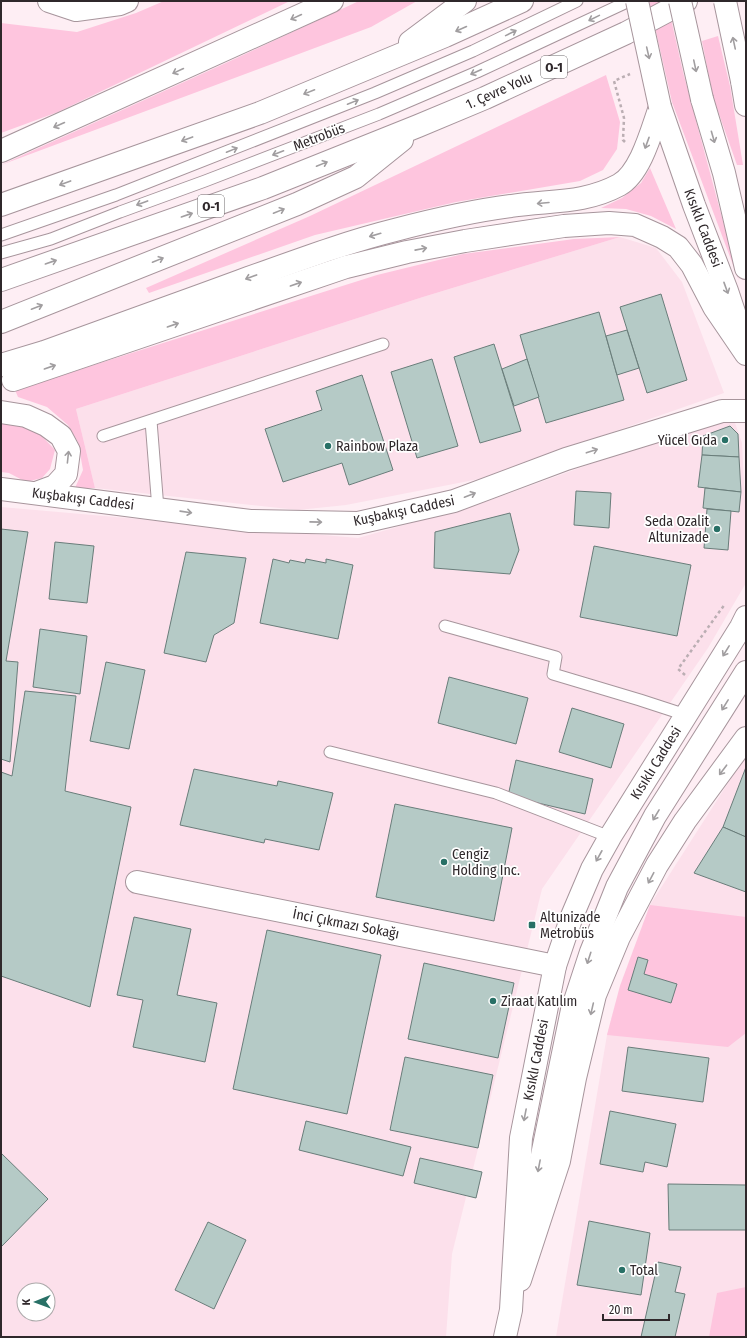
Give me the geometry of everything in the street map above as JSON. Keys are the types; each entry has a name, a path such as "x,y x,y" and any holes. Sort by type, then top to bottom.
{"main road":[{"path":"50,1 76,10 120,4 127,1"},
{"path":"1,151 332,1"},
{"path":"384,62 465,1"},
{"path":"1,206 260,113 445,36 522,1"},
{"name":"Kısıklı Caddesi","path":"637,1 660,107 694,205 727,290 746,349"},
{"path":"680,1 702,100 724,173 746,268"},
{"name":"1. Çevre Yolu","path":"418,126 485,98 612,40 686,1"},
{"path":"725,1 744,86 746,105"},
{"path":"7,372 44,352 300,259 373,236 421,223 511,206 589,197 621,184 634,171 642,156 660,107"},
{"path":"1,322 297,204 356,177 418,126"},
{"name":"O-1","path":"1,280 263,188 418,126"},
{"path":"7,372 346,267 407,252 465,241 564,226 610,223 635,225 662,237 678,247 692,265 714,307 746,354"},
{"name":"Kuşbakışı Caddesi","path":"1,489 250,521 358,523 454,501 566,459 722,411 746,411"},
{"path":"1,412 26,416 46,425 60,436 69,451 66,474 55,486 36,493"},
{"name":"Kısıklı Caddesi","path":"505,1337 511,1310 521,1138 556,966 572,916 592,869 610,837 746,617"},
{"path":"511,1310 572,1010 590,952 617,887 655,816 746,672"},
{"path":"511,1310 559,1160 575,1078 595,995 619,937 657,865 685,820 746,738"},
{"name":"İnci Çıkmazı Sokağı","path":"137,882 556,966"}],"lane":[{"name":"Metrobüs","path":"1,235 116,195 375,93 473,51 576,1"},
{"name":"Metrobüs","path":"1,253 51,239 379,114 484,69 629,1"},
{"path":"104,436 383,344"},
{"path":"151,421 158,509"},
{"path":"445,626 556,657 553,674 686,715"},
{"path":"330,752 496,793 610,837"}],"path":[{"path":"614,82 624,118 622,140"},
{"path":"703,634 724,604"}],"shaded area":[{"path":"164,1 290,1 58,112 1,133 1,23 77,32 136,13"},
{"path":"359,1 417,1 371,27 1,165 228,62"},
{"path":"649,1 667,1 683,72 739,281 672,102"},
{"path":"718,36 730,86 743,165 737,165 713,97 702,41"},
{"path":"606,75 620,122 617,149 603,170 580,181 456,202 315,235 149,293 146,288 310,216"},
{"path":"650,168 676,229 651,216 626,209 601,208 622,198 641,183"},
{"path":"620,237 656,248 682,282 724,393 479,479 346,505 298,510 95,488 76,409 423,297"},
{"path":"620,237 423,297 76,409 95,488 75,488 83,470 78,442 68,425 47,407 18,397 15,390 377,275 463,254 574,239"},
{"path":"721,417 734,420 742,443 746,521 746,583 708,648 542,889 452,1254 446,1337 1,1337 1,507 358,538 482,503"},
{"path":"1,420 35,429 55,450 50,469 42,478 26,482 9,473 1,472"},
{"path":"746,755 746,1337 556,1337 607,1035 620,986 650,905"},
{"path":"650,905 746,917 746,1033 728,1047 607,1035 620,986"},
{"path":"746,1287 746,1337 709,1337 717,1293"}],"building":[{"path":"661,294 687,380 647,393 620,307"},
{"path":"599,312 624,400 546,423 520,335"},
{"path":"627,330 639,368 617,375 606,336"},
{"path":"494,344 521,431 480,443 454,357"},
{"path":"432,359 458,446 417,458 391,372"},
{"path":"527,359 539,397 514,406 502,369"},
{"name":"Rainbow Plaza","path":"362,375 393,470 349,485 342,463 283,482 265,429 322,410 316,391"},
{"path":"730,426 738,434 739,457 702,455 703,436"},
{"path":"702,455 739,457 741,492 698,487"},
{"path":"705,488 741,492 739,512 703,508"},
{"path":"576,491 611,493 609,528 574,525"},
{"name":"Seda Ozalit Altunizade","path":"707,509 731,511 728,550 704,548"},
{"path":"510,513 519,550 510,574 434,568 435,532"},
{"path":"1,529 28,532 6,661 18,662 10,762 1,759"},
{"path":"55,542 94,546 87,603 49,599"},
{"path":"594,546 691,565 677,636 580,617"},
{"path":"186,552 246,558 234,623 214,635 206,662 164,653"},
{"path":"273,559 289,563 290,560 305,563 306,559 326,563 326,559 353,565 338,639 260,623"},
{"path":"40,629 87,636 80,694 33,687"},
{"path":"106,662 145,670 129,749 90,741"},
{"path":"449,677 528,698 516,744 438,723"},
{"path":"25,691 76,696 65,791 131,807 90,1007 1,976 1,772 12,776"},
{"path":"572,708 624,724 611,768 559,752"},
{"path":"516,760 593,779 585,814 508,796"},
{"path":"746,767 746,837 723,827"},
{"path":"194,769 277,786 278,781 333,793 319,850 265,839 264,843 180,825"},
{"name":"Cengiz Holding Inc.","path":"395,804 512,828 494,921 376,897"},
{"path":"723,827 746,837 746,892 694,873"},
{"path":"134,917 191,929 177,995 217,1003 205,1062 133,1047 143,1000 117,995"},
{"path":"267,930 381,955 347,1114 233,1089"},
{"path":"638,957 648,960 644,974 677,984 671,1003 628,990"},
{"path":"424,963 514,983 498,1058 408,1039"},
{"path":"628,1047 709,1058 703,1102 622,1091"},
{"path":"405,1057 493,1075 478,1148 390,1130"},
{"path":"610,1111 676,1124 667,1167 645,1162 643,1172 600,1164"},
{"path":"306,1121 411,1147 403,1176 299,1150"},
{"path":"1,1153 48,1199 1,1247"},
{"path":"420,1158 482,1172 476,1198 414,1183"},
{"path":"668,1184 746,1185 746,1230 669,1230"},
{"path":"589,1221 650,1233 641,1295 577,1285"},
{"path":"208,1222 246,1240 214,1309 175,1290"},
{"path":"658,1262 681,1267 675,1292 685,1294 675,1337 641,1337"}],"place":[{"name":"Yücel Gıda","path":"725,440"},
{"name":"Rainbow Plaza","path":"328,446"},
{"name":"Seda Ozalit Altunizade","path":"717,529"},
{"name":"Cengiz Holding Inc.","path":"444,862"},
{"name":"Altunizade Metrobüs","path":"532,925"},
{"name":"Ziraat Katılım","path":"493,1001"},
{"name":"Total","path":"622,1270"}]}
